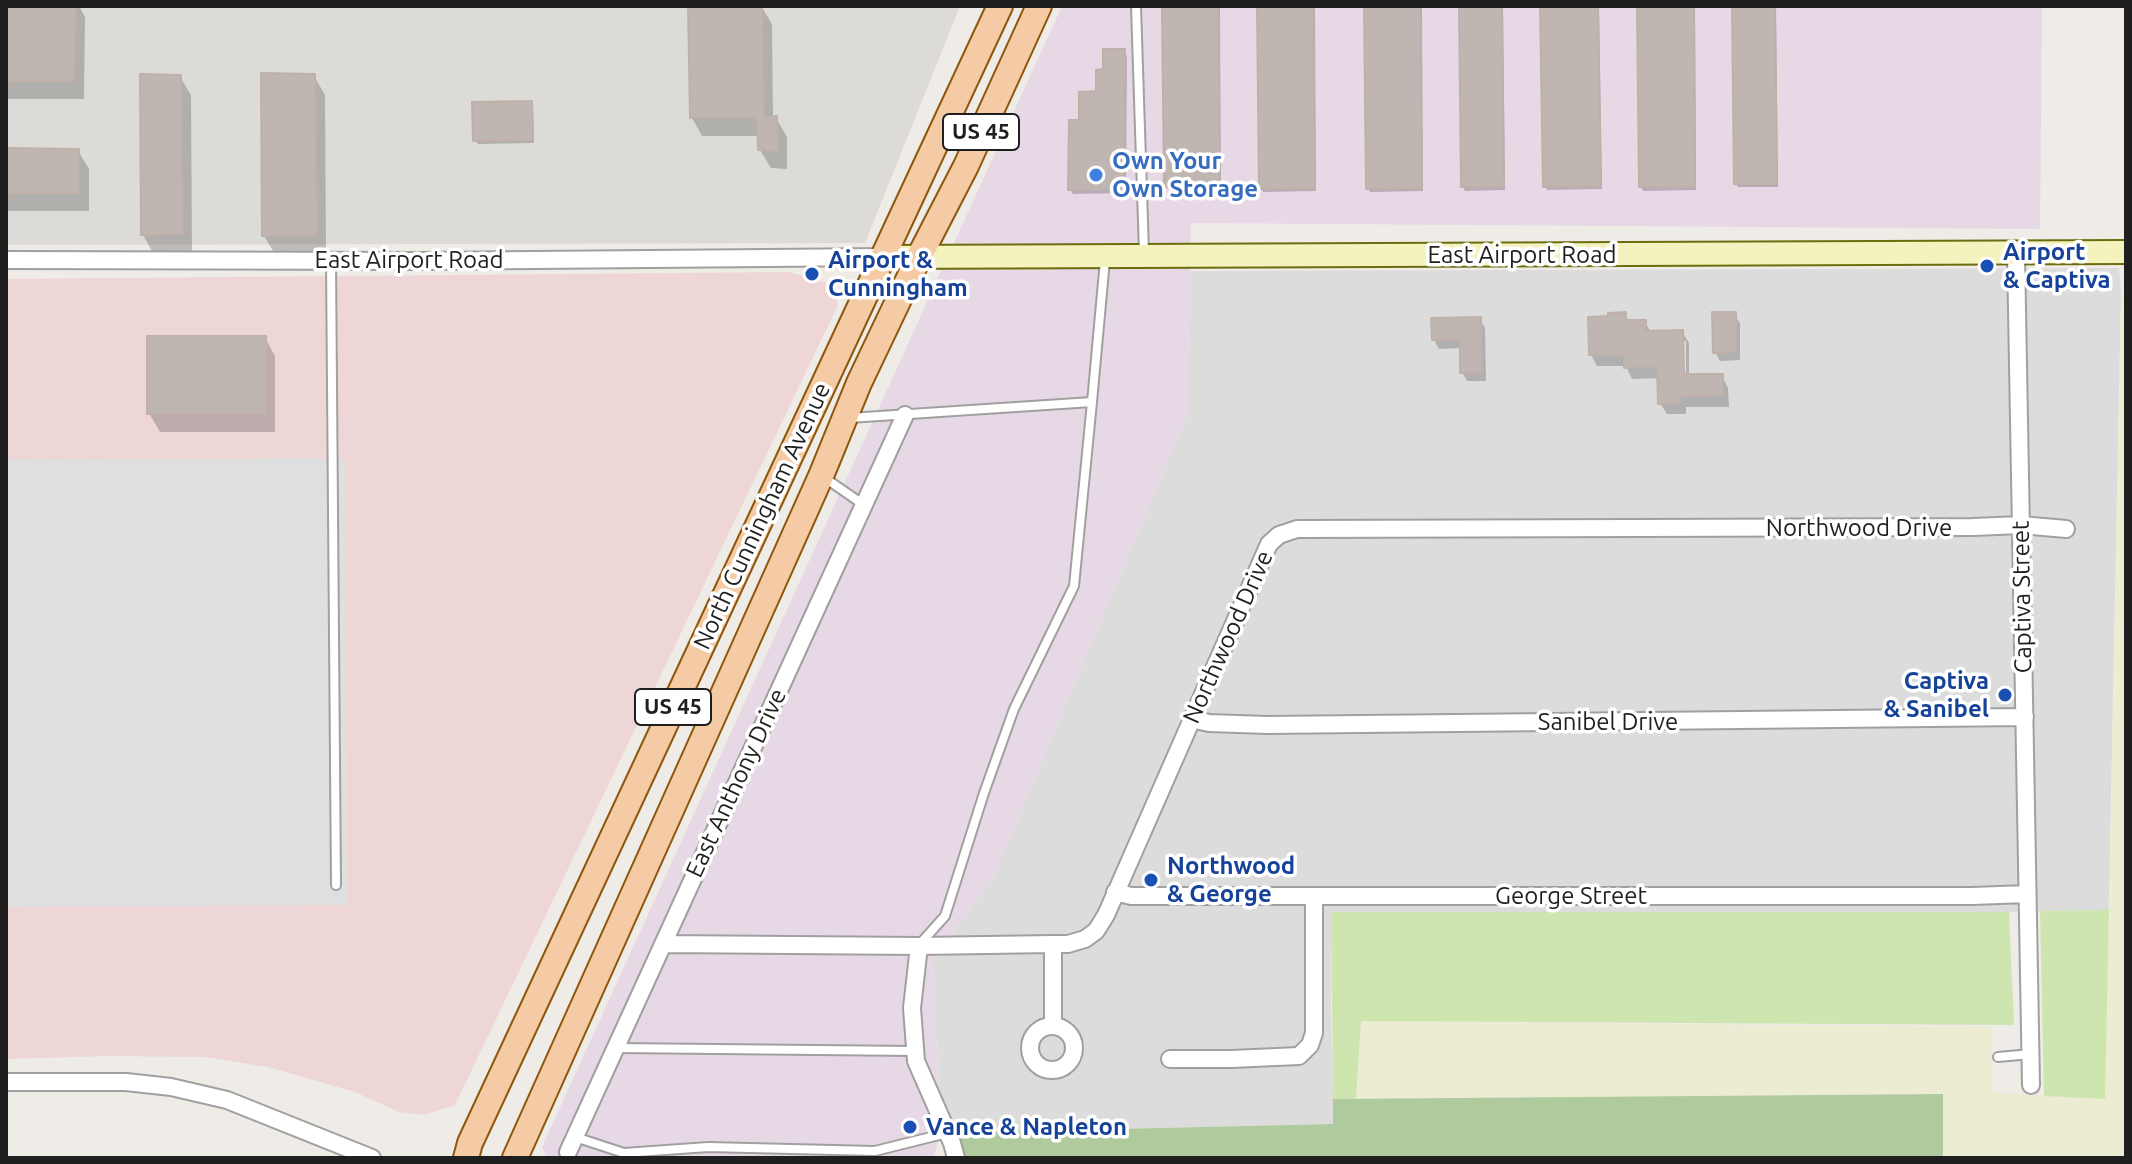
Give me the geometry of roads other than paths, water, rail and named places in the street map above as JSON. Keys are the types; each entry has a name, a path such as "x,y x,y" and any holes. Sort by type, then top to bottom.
{"main road":[{"name":"North Cunningham Avenue","path":"466,1158 470,1143 1000,6"},
{"name":"North Cunningham Avenue","path":"515,1158 821,476 859,383 966,166 1039,6"}],"street":[{"name":"East Airport Road","path":"6,260 2126,252"},
{"name":"Captiva Street","path":"2016,254 2031,1085"},
{"name":"East Anthony Drive","path":"572,1145 905,415"},
{"name":"Northwood Drive","path":"663,944 919,946 1068,944 1085,939 1096,931 1106,915 1269,544 1279,535 1297,529 2021,525 2066,529"},
{"name":"Sanibel Drive","path":"1191,719 1209,723 1267,725 2025,717"},
{"name":"George Street","path":"1115,892 1131,896 2027,894"},
{"path":"1170,1059 1299,1056 1310,1045 1314,1033 1314,896"},
{"path":"1053,944 1053,1026"},
{"path":"919,946 912,1008 916,1061 956,1158"},
{"path":"6,1082 126,1082 171,1087 227,1100 372,1158"}],"lane":[{"path":"1136,6 1144,257"},
{"path":"919,946 945,916 1014,709 1074,586 1105,257"},
{"path":"331,261 336,885"},
{"path":"845,418 1092,402"},
{"path":"821,476 864,505"},
{"path":"616,1048 915,1051"},
{"path":"1998,1057 2031,1054"},
{"path":"572,1145 624,1153 708,1147 875,1151 947,1133"}],"place":[{"name":"Own Your Own Storage","path":"1096,175"},
{"name":"Airport & Captiva","path":"1987,266"},
{"name":"Airport & Cunningham","path":"812,274"},
{"name":"Captiva & Sanibel","path":"2005,695"},
{"name":"Northwood & George","path":"1151,880"},
{"name":"Vance & Napleton","path":"910,1127"}]}
